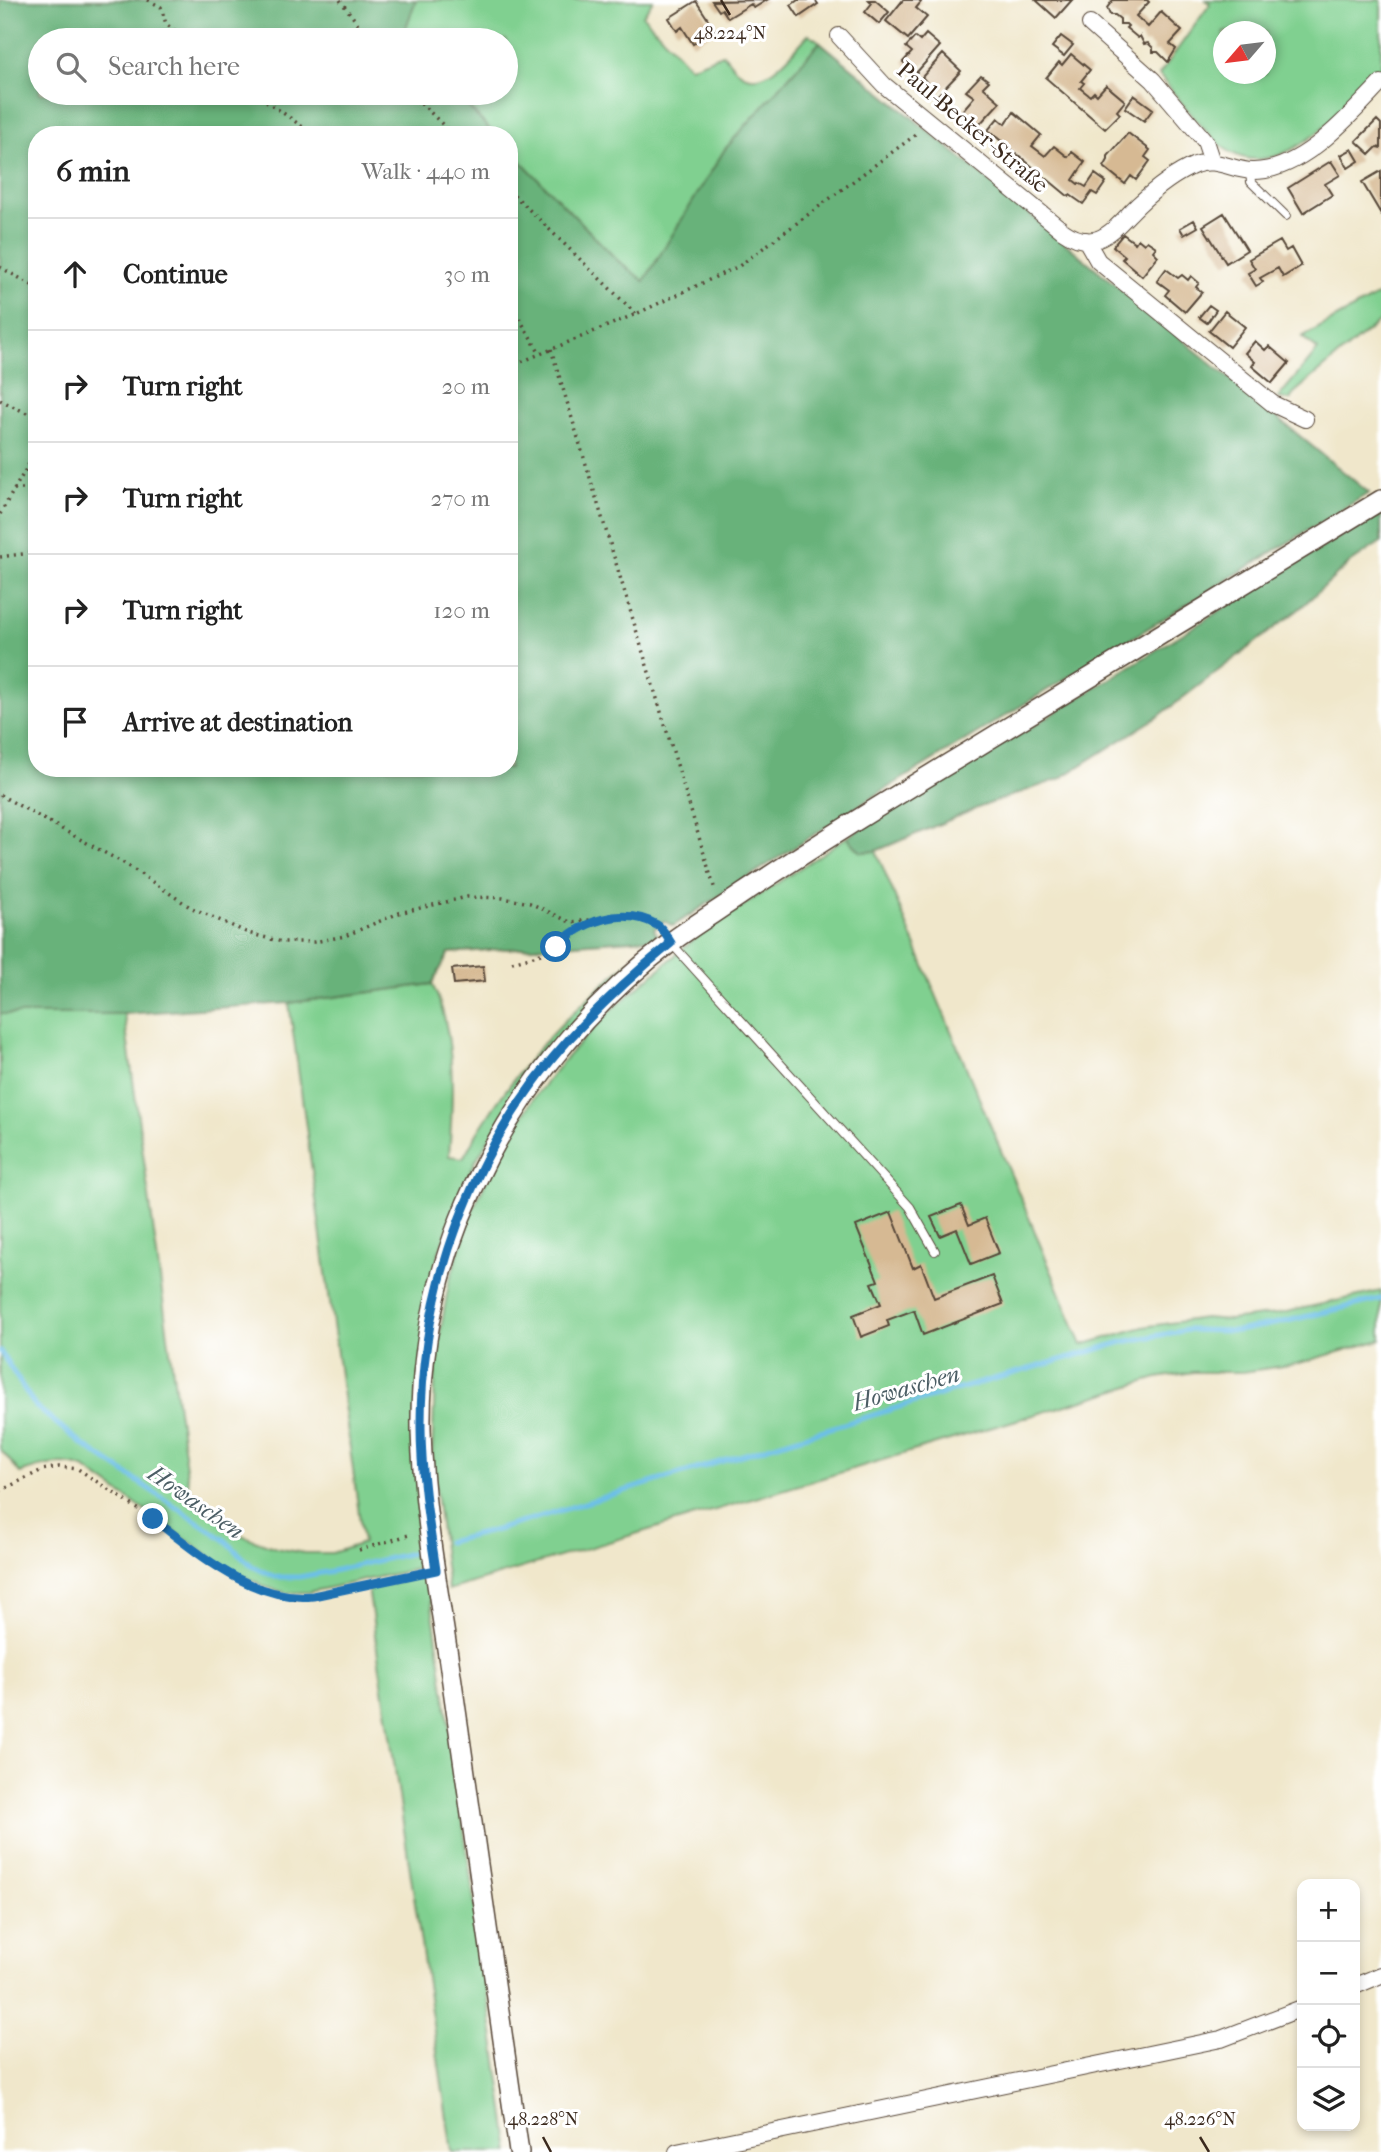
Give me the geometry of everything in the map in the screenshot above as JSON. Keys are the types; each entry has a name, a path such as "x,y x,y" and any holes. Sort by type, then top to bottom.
{"street":[{"path":"1090,24 1153,80 1205,141 1212,162"},
{"name":"Paul-Becker-Straße","path":"839,36 884,85 931,124 1063,231 1070,236 1086,240 1098,261 1273,404 1306,419"},
{"path":"1086,240 1095,240 1111,231 1160,186 1196,165 1212,162 1250,171 1268,169 1315,147 1339,127 1381,83"},
{"path":"519,2152 430,1528 421,1428 425,1357 437,1286 459,1219 497,1140 514,1110 570,1037 603,1003 671,943 826,838 1381,500"},
{"path":"1360,1984 1381,1975"},
{"path":"677,2152 1221,2039 1297,2010"}],"lane":[{"path":"1250,171 1251,182 1286,216"},
{"path":"671,943 910,1207 936,1251"}],"path":[{"path":"148,0 161,7 166,24 171,28"},
{"path":"340,0 361,28"},
{"path":"272,105 301,126"},
{"path":"423,105 444,126"},
{"path":"518,364 636,314 739,265 931,124"},
{"path":"518,199 636,314"},
{"path":"0,267 28,283"},
{"path":"518,316 540,354"},
{"path":"551,349 721,909"},
{"path":"0,400 28,414"},
{"path":"0,514 28,465"},
{"path":"14,489 28,489"},
{"path":"0,557 28,553"},
{"path":"0,795 127,865 190,907 248,933 282,942 314,942 345,936 398,913 467,897 503,898 530,903 570,922 630,916 660,926 671,943"},
{"path":"512,962 556,947 568,935 592,921"},
{"path":"0,1491 42,1470 59,1467 78,1469 153,1519 214,1566 259,1587 292,1598 436,1570"},
{"path":"359,1550 430,1528"}],"green space":[{"path":"0,0 416,0 406,28 28,28 28,105 466,105 486,126 28,126 28,777 518,777 518,158 617,260 644,281 725,149 820,42 1369,493 866,801 673,926 664,921 654,929 658,938 449,953 432,984 289,1003 124,1014 0,1014"},
{"path":"416,0 653,0 643,16 690,67 723,54 738,71 758,77 777,67 809,34 820,42 725,149 644,282 617,260 518,158 518,126 486,126 466,105 518,105 518,28 406,28"},
{"path":"1206,0 1381,0 1381,70 1312,137 1291,150 1269,158 1248,159 1219,144 1159,75 1210,4"},
{"path":"1380,294 1381,320 1294,393 1290,400 1278,398 1318,350 1302,337"},
{"path":"1381,511 1381,542 1350,563 1298,610 1159,716 1059,779 980,807 876,851 861,852 847,837 1035,725"},
{"path":"847,837 861,852 876,851 1082,1345 1143,1327 1204,1318 1230,1320 1277,1314 1381,1291 1381,1340 1296,1364 1243,1372 1193,1372 1157,1378 448,1590 432,1459 436,1356 449,1283 470,1215 497,1158 533,1099 564,1060 607,1014 700,934"},
{"path":"658,938 661,945 498,1124 475,1162 457,1202 440,1249 425,1305 426,1567 309,1592 286,1593 264,1586 224,1566 84,1468 52,1464 20,1473 0,1449 0,1014 124,1014 189,1490 241,1535 276,1548 304,1553 332,1553 363,1543 289,1003 432,984 446,1024 449,1046 452,1114 449,1156 463,1158 503,1093 525,1064 600,987"},
{"path":"422,1578 429,1585 510,2152 452,2152 368,1588"}],"building":[{"path":"767,0 754,8 751,4 728,18 712,1"},
{"path":"798,0 815,0 818,4 799,17 791,5"},
{"path":"869,0 875,0 889,12 879,24 865,12 872,3"},
{"path":"903,0 919,0 921,2 916,8 927,17 908,39 886,21"},
{"path":"1036,0 1072,0 1056,18"},
{"path":"1113,0 1147,0 1149,2 1136,16 1148,27 1161,12 1182,31 1170,44 1176,49 1168,62 1158,52 1153,52 1148,43 1144,44 1140,36 1138,38 1126,28 1126,24 1120,24 1120,19 1110,15 1107,8"},
{"path":"696,1 715,30 693,44 682,27 677,31 669,18"},
{"path":"926,34 940,46 916,73 903,62 912,52 906,47 915,37 920,41"},
{"path":"1061,36 1073,45 1064,56 1052,47"},
{"path":"943,54 961,71 935,98 923,87 927,83 922,77"},
{"path":"1071,54 1090,70 1081,81 1084,83 1080,88 1090,96 1094,92 1097,95 1106,85 1125,101 1117,111 1120,114 1105,129 1046,78 1059,62 1062,65"},
{"path":"981,75 989,81 983,87 1000,102 978,126 962,111 974,97 966,91"},
{"path":"1134,95 1153,109 1144,121 1125,108"},
{"path":"1014,112 1041,135 1032,146 1045,156 1054,146 1068,157 1072,152 1085,162 1073,180 1078,184 1086,187 1095,174 1106,182 1097,195 1092,192 1083,204 1070,195 1069,197 988,130 998,118 1005,124"},
{"path":"1377,120 1381,124 1381,148 1377,147 1370,154 1356,141"},
{"path":"1128,133 1150,150 1145,157 1150,161 1136,180 1131,176 1125,184 1104,167 1108,156"},
{"path":"1352,149 1359,161 1348,168 1341,155"},
{"path":"1331,161 1340,175 1325,184 1332,195 1303,213 1288,188"},
{"path":"1381,171 1381,214 1362,182"},
{"path":"1224,213 1247,250 1226,263 1203,226"},
{"path":"1194,220 1198,227 1184,235 1180,228"},
{"path":"1123,234 1135,243 1138,239 1144,244 1147,241 1156,247 1153,251 1158,256 1142,276 1122,259 1125,256 1113,246"},
{"path":"1280,241 1286,251 1291,248 1301,266 1283,277 1278,268 1260,278 1263,282 1256,286 1248,273 1255,269 1249,259"},
{"path":"1166,269 1178,278 1182,275 1188,280 1191,276 1199,283 1196,287 1202,292 1185,312 1165,295 1169,290 1157,281"},
{"path":"1209,305 1216,310 1207,323 1199,317"},
{"path":"1225,311 1245,327 1229,347 1209,331"},
{"path":"1255,341 1265,350 1269,346 1289,363 1272,383 1252,366 1255,362 1245,353"},
{"path":"483,966 485,981 454,984 452,969"},
{"path":"961,1205 969,1225 985,1218 999,1253 971,1264 957,1229 940,1236 931,1217"},
{"path":"891,1212 913,1268 921,1264 934,1298 992,1276 1003,1304 923,1335 914,1310 887,1320 889,1326 861,1337 853,1315 881,1304 872,1283 878,1281 856,1226"}],"waterway":[{"name":"Howaschen","path":"447,1542 496,1530 952,1391 1123,1342 1187,1330 1237,1331 1381,1299"},
{"name":"Howaschen","path":"0,1351 35,1406 82,1444 225,1540 252,1566 275,1577 299,1577 416,1552"}],"route":[{"path":"153,1519 214,1566 269,1591 292,1598 436,1570 424,1472 422,1393 437,1286 459,1219 497,1140 514,1110 541,1073 570,1037 603,1003 671,943 660,926 630,916 592,921 568,935 556,947"}]}
